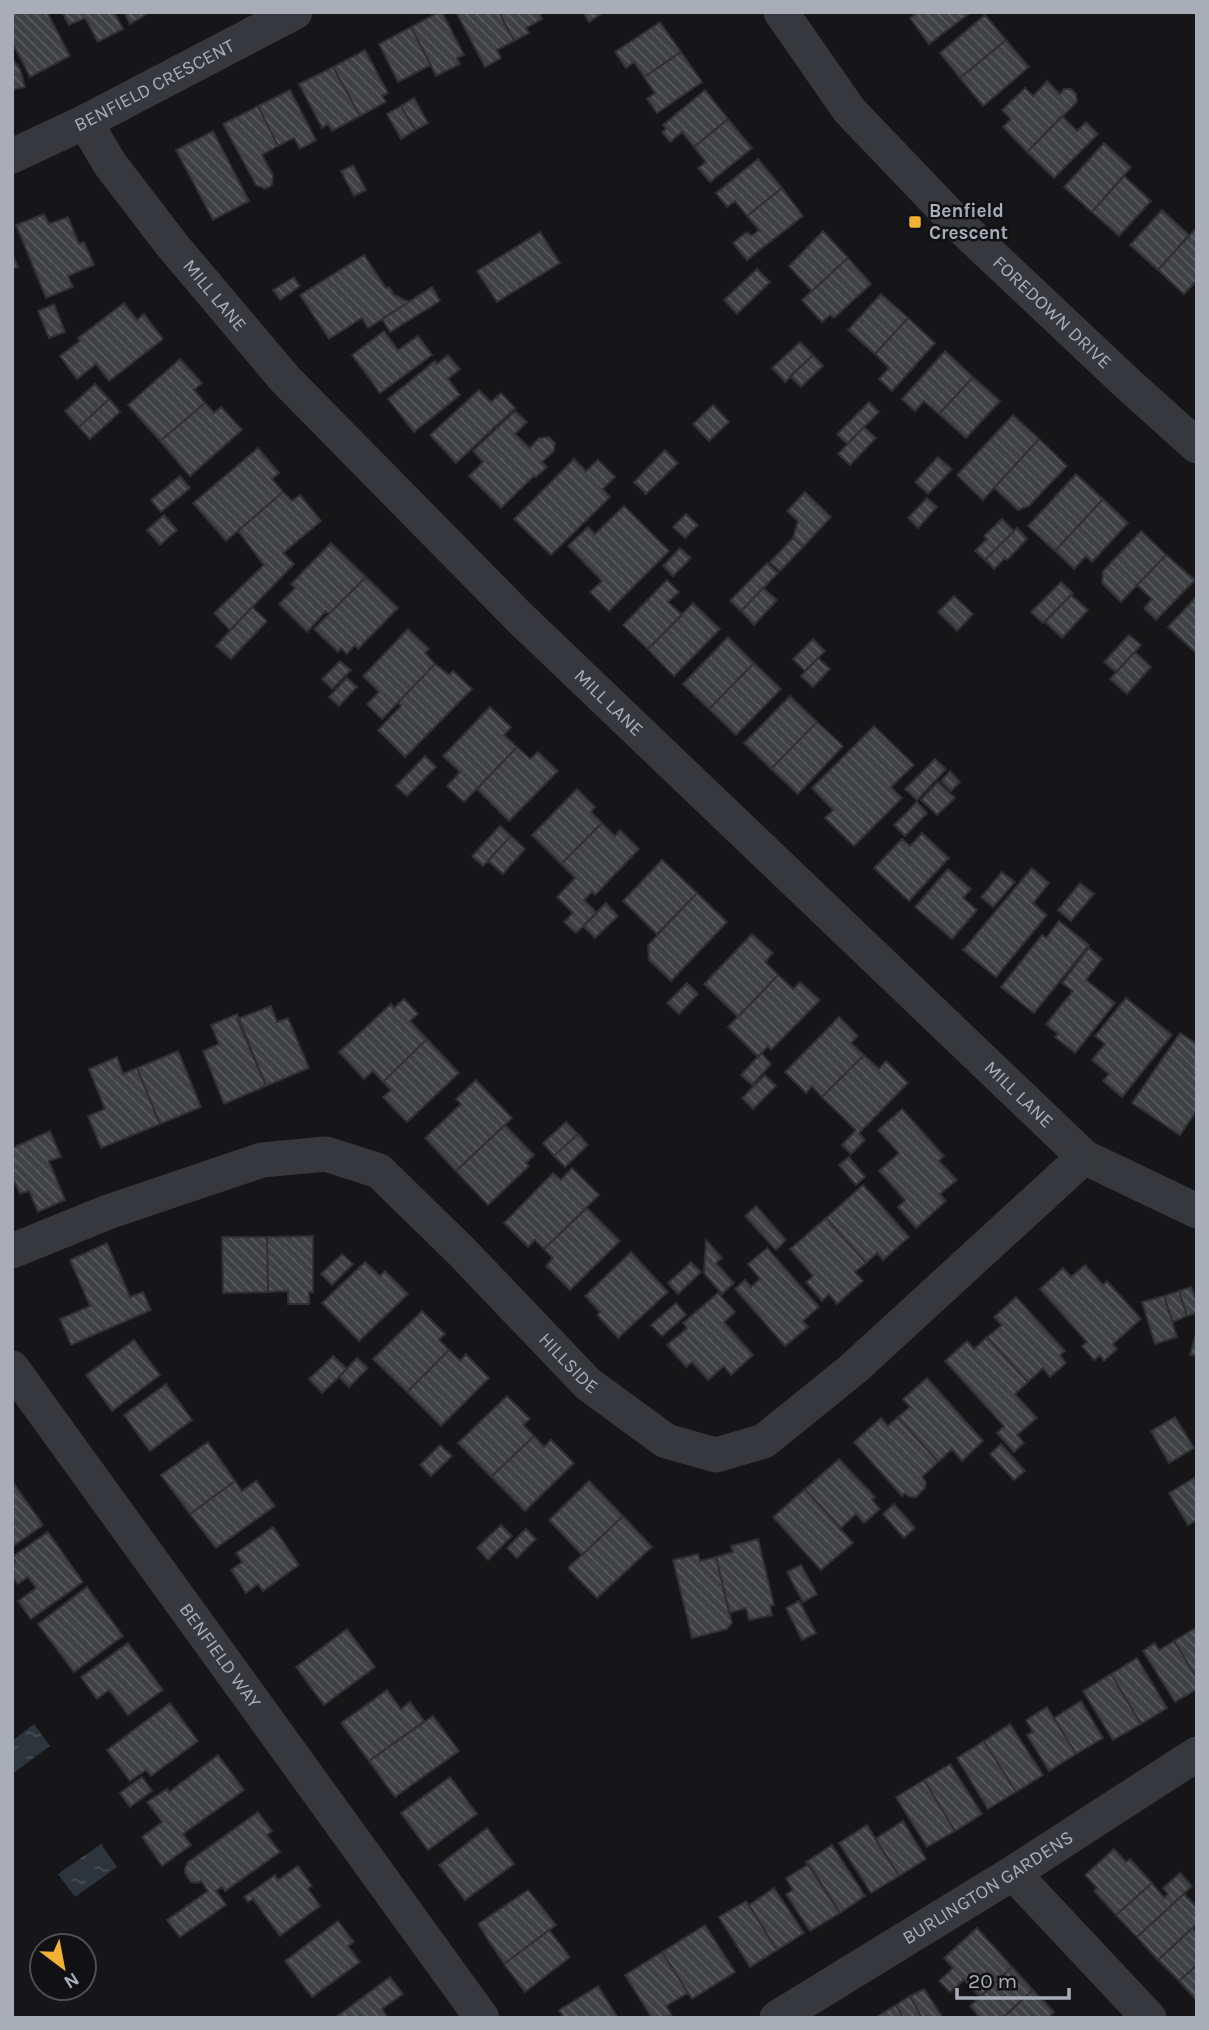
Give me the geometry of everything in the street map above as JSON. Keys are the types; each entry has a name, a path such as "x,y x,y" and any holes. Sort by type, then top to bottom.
{"street":[{"name":"BENFIELD CRESCENT","path":"12,156 85,122 236,26 295,12"},
{"name":"FOREDOWN DRIVE","path":"780,12 849,110 956,222 1129,386 1197,446"},
{"name":"MILL LANE","path":"85,122 110,164 172,245 285,379 520,618 1084,1157 1197,1211"},
{"name":"HILLSIDE","path":"12,1251 108,1212 262,1160 326,1154 379,1171 462,1252 588,1384 666,1441 716,1455 764,1441 853,1369 1084,1157"},
{"name":"BENFIELD WAY","path":"12,1368 482,2018"},
{"name":"BURLINGTON GARDENS","path":"777,2018 1013,1873 1197,1754"},
{"path":"1013,1873 1149,2018"}],"water":[{"path":"34,1724 50,1746 12,1774 12,1741"},
{"path":"101,1844 117,1867 75,1897 58,1874"}],"building":[{"path":"12,12 47,12 70,56 30,77 12,42"},
{"path":"62,12 114,12 123,29 98,42 85,18 69,25"},
{"path":"124,12 149,12 149,13 130,24"},
{"path":"442,12 464,55 457,58 460,64 436,76 411,27"},
{"path":"456,12 499,12 514,41 497,50 501,58 485,67"},
{"path":"499,12 539,12 542,19 526,28 529,33 514,41"},
{"path":"583,12 604,12 589,22"},
{"path":"918,12 971,12 929,44 910,18"},
{"path":"985,15 1006,40 960,78 940,53"},
{"path":"660,22 681,52 644,77 634,62 626,68 615,52"},
{"path":"411,27 431,65 398,82 379,44"},
{"path":"1006,40 1029,67 983,106 960,78"},
{"path":"365,50 388,93 382,96 386,102 360,116 333,67"},
{"path":"681,52 702,82 657,113 647,99 655,93 644,77"},
{"path":"12,58 20,69 25,87 12,90"},
{"path":"333,67 360,116 332,131 328,124 322,128 299,84"},
{"path":"1047,81 1060,94 1064,89 1071,89 1076,94 1077,102 1027,152 1003,127 1011,119 1002,110 1025,88 1033,96"},
{"path":"290,90 316,140 300,149 294,138 278,146 258,106"},
{"path":"705,90 728,119 694,147 682,132 670,142 662,132 666,129 663,125"},
{"path":"414,98 428,123 415,130 401,106"},
{"path":"258,106 278,146 262,155 273,175 272,185 265,189 256,185 223,124"},
{"path":"401,106 415,130 401,139 387,114"},
{"path":"1062,116 1077,131 1086,122 1098,134 1054,178 1027,152"},
{"path":"728,119 752,148 710,182 698,168 706,162 694,147"},
{"path":"213,131 249,201 213,220 176,150"},
{"path":"1104,143 1131,167 1092,212 1064,187"},
{"path":"758,159 782,188 747,216 735,201 727,207 716,193"},
{"path":"353,165 366,190 354,196 341,171"},
{"path":"1124,176 1151,201 1119,236 1092,212"},
{"path":"782,188 803,216 747,260 733,243 747,232 751,236 759,230 747,216"},
{"path":"1162,210 1189,235 1158,270 1130,245"},
{"path":"44,214 49,224 68,217 79,244 84,242 94,265 68,276 73,287 46,298 16,225"},
{"path":"1197,227 1197,280 1184,294 1158,270"},
{"path":"823,231 848,258 812,291 789,266"},
{"path":"540,232 560,263 497,302 477,271"},
{"path":"12,253 18,267 12,269"},
{"path":"364,255 386,288 389,287 394,295 409,302 368,328 362,318 329,339 300,295"},
{"path":"848,258 871,284 834,318 830,315 822,322 802,300"},
{"path":"757,269 770,282 737,314 724,300"},
{"path":"294,277 300,286 280,300 273,290"},
{"path":"432,287 440,301 390,332 382,319"},
{"path":"881,294 908,318 875,354 848,330"},
{"path":"124,303 137,320 144,314 163,339 109,381 96,364 77,379 60,356 80,341 78,338"},
{"path":"54,304 65,332 49,338 38,311"},
{"path":"908,318 935,343 892,391 879,379 889,368 875,354"},
{"path":"384,331 398,350 418,336 432,355 380,393 352,355"},
{"path":"800,342 813,355 785,382 772,368"},
{"path":"945,351 973,377 939,414 924,401 915,411 902,399"},
{"path":"448,355 460,369 448,379 460,395 414,432 388,399 435,361 437,364"},
{"path":"813,355 823,366 801,387 790,376"},
{"path":"180,359 202,383 194,390 205,403 160,441 128,405"},
{"path":"973,377 1000,401 966,438 939,414"},
{"path":"95,384 109,399 79,427 65,411"},
{"path":"479,390 491,402 501,393 515,408 456,463 430,435"},
{"path":"109,399 120,412 90,439 79,427"},
{"path":"869,402 879,412 847,444 837,434"},
{"path":"205,403 214,413 221,407 242,430 190,476 160,441"},
{"path":"713,405 729,422 709,441 693,424"},
{"path":"515,411 527,422 515,434 530,448 539,438 549,437 555,443 554,451 542,462 547,467 501,508 469,476 483,462 473,451"},
{"path":"1013,415 1039,439 983,500 957,475"},
{"path":"864,427 876,438 850,465 838,454"},
{"path":"1039,439 1067,466 1029,506 1018,510 994,488"},
{"path":"258,448 279,473 272,479 283,492 226,541 193,503"},
{"path":"665,450 678,463 646,494 634,482"},
{"path":"938,457 952,469 928,494 915,482"},
{"path":"574,459 586,471 598,460 615,477 603,489 610,497 551,555 514,519"},
{"path":"1076,474 1103,499 1055,551 1028,526"},
{"path":"180,476 190,488 161,512 151,500"},
{"path":"283,492 292,501 300,495 321,521 283,553 294,564 230,630 214,613 264,565 238,531"},
{"path":"805,492 831,517 803,547 793,538 798,521 787,511"},
{"path":"927,498 937,507 918,528 908,518"},
{"path":"1103,499 1128,523 1092,562 1086,556 1074,569 1055,551"},
{"path":"624,506 669,551 609,611 590,592 602,581 568,546 588,527 595,534"},
{"path":"686,514 698,525 685,538 673,527"},
{"path":"164,515 177,530 160,545 147,530"},
{"path":"1002,519 1014,531 985,560 975,551 987,539 984,536"},
{"path":"1017,528 1027,539 994,569 985,560"},
{"path":"1141,531 1166,555 1121,602 1102,583 1103,571"},
{"path":"793,538 803,547 780,571 770,562"},
{"path":"331,543 366,577 329,614 326,611 307,632 279,604 295,588 291,584"},
{"path":"680,548 691,558 673,576 663,566"},
{"path":"1166,555 1195,580 1156,620 1144,608 1152,599 1137,585"},
{"path":"767,563 778,573 741,611 730,601"},
{"path":"366,577 398,608 358,649 355,645 347,654 341,648 338,652 314,629"},
{"path":"667,580 679,592 668,602 682,615 648,649 623,625"},
{"path":"1061,582 1073,593 1043,623 1031,612"},
{"path":"763,588 777,600 754,625 741,611"},
{"path":"1071,595 1088,610 1062,638 1045,622"},
{"path":"954,596 973,614 957,631 938,612"},
{"path":"1197,596 1197,650 1195,652 1168,627"},
{"path":"693,603 720,629 674,676 648,649"},
{"path":"252,607 267,621 231,659 216,646"},
{"path":"408,629 429,649 425,653 435,664 382,719 367,704 379,692 363,676"},
{"path":"1129,635 1141,645 1116,672 1104,662"},
{"path":"728,637 754,663 709,709 683,684"},
{"path":"813,639 825,651 805,671 793,659"},
{"path":"1135,652 1151,667 1127,694 1110,679"},
{"path":"818,658 830,669 813,687 801,676"},
{"path":"340,661 351,670 332,689 322,679"},
{"path":"754,663 781,689 736,735 709,709"},
{"path":"435,664 449,675 453,671 472,689 405,757 378,730 401,706 398,702"},
{"path":"347,678 357,687 339,706 329,697"},
{"path":"790,696 817,722 771,769 744,743"},
{"path":"490,707 511,727 504,735 517,747 464,802 447,786 460,772 443,756"},
{"path":"817,722 843,746 798,794 771,769"},
{"path":"874,726 914,765 891,787 902,798 854,846 825,818 833,810 812,788"},
{"path":"517,747 530,759 538,752 558,771 509,821 477,789"},
{"path":"425,756 436,767 407,796 396,786"},
{"path":"935,759 946,769 917,800 905,789"},
{"path":"950,771 960,782 951,791 941,781"},
{"path":"938,782 955,798 937,815 921,800"},
{"path":"577,789 595,807 591,812 602,823 561,864 532,835"},
{"path":"917,802 927,813 905,836 894,825"},
{"path":"602,823 615,836 620,830 639,849 595,895 592,892 584,900 597,913 576,933 564,922 573,913 557,897 575,878 561,864"},
{"path":"500,826 511,836 483,866 472,856"},
{"path":"922,833 949,858 909,901 874,868 902,839 910,846"},
{"path":"511,836 525,849 503,874 488,861"},
{"path":"662,860 697,893 657,934 623,901"},
{"path":"1032,868 1049,883 1033,903 1047,915 996,977 963,950"},
{"path":"948,869 971,889 963,898 977,910 952,939 915,907"},
{"path":"1002,872 1015,882 993,907 981,897"},
{"path":"1080,883 1094,894 1071,921 1058,910"},
{"path":"697,893 727,922 671,981 649,960 648,945"},
{"path":"606,903 618,916 595,938 583,926"},
{"path":"1059,921 1089,945 1034,1013 1001,987 1042,935 1046,938"},
{"path":"752,934 773,953 765,962 778,975 738,1017 704,984"},
{"path":"1089,948 1102,959 1086,980 1115,1003 1075,1053 1055,1037 1058,1034 1046,1024 1073,991 1062,983"},
{"path":"778,975 793,989 800,982 820,1000 771,1050 768,1046 758,1057 728,1027"},
{"path":"687,983 698,994 679,1014 667,1003"},
{"path":"1126,998 1172,1035 1122,1097 1103,1081 1109,1074 1092,1060 1105,1044 1095,1036"},
{"path":"404,999 418,1014 410,1021 427,1039 383,1082 373,1071 364,1079 339,1052 391,1004 394,1008"},
{"path":"271,1006 277,1022 288,1018 309,1068 266,1086 237,1019"},
{"path":"237,1014 266,1086 224,1104 203,1051 219,1044 211,1025"},
{"path":"839,1017 858,1036 851,1043 864,1055 822,1097 812,1086 806,1093 785,1072"},
{"path":"1180,1033 1197,1044 1197,1110 1180,1135 1132,1103"},
{"path":"427,1039 459,1073 407,1122 383,1097 391,1090 383,1082"},
{"path":"178,1051 201,1107 160,1124 137,1068"},
{"path":"761,1053 771,1064 752,1085 741,1075"},
{"path":"864,1055 879,1069 886,1061 908,1083 859,1133 865,1140 851,1154 842,1145 856,1130 822,1097"},
{"path":"117,1057 123,1074 137,1068 160,1124 101,1148 88,1116 105,1109 89,1069"},
{"path":"765,1075 776,1086 753,1109 742,1098"},
{"path":"476,1080 512,1118 456,1171 425,1138 461,1104 456,1099"},
{"path":"902,1109 944,1156 939,1161 957,1180 940,1194 946,1201 916,1228 898,1207 905,1200 879,1171 899,1153 878,1130"},
{"path":"566,1122 578,1134 554,1156 543,1143"},
{"path":"505,1125 534,1155 526,1163 529,1166 488,1205 456,1171"},
{"path":"50,1131 61,1157 49,1161 65,1200 38,1212 29,1191 20,1194 12,1176 12,1148"},
{"path":"578,1134 588,1145 565,1167 554,1156"},
{"path":"849,1157 865,1177 856,1185 839,1165"},
{"path":"572,1168 599,1195 544,1249 535,1240 528,1247 504,1223 553,1173 561,1180"},
{"path":"863,1185 909,1237 883,1260 877,1253 866,1263 826,1218"},
{"path":"756,1206 786,1240 776,1250 745,1216"},
{"path":"587,1208 620,1241 570,1290 546,1266 553,1258 544,1249"},
{"path":"826,1218 866,1263 855,1272 863,1281 837,1304 829,1294 822,1301 806,1282 813,1276 790,1249"},
{"path":"313,1236 313,1292 309,1292 309,1304 288,1304 288,1291 268,1292 267,1237"},
{"path":"222,1237 267,1237 268,1292 223,1293"},
{"path":"706,1240 722,1258 716,1263 734,1283 722,1294 704,1273"},
{"path":"107,1243 130,1297 143,1292 151,1310 71,1345 60,1319 90,1306 70,1260"},
{"path":"767,1248 819,1307 803,1321 808,1327 785,1346 735,1289 745,1280 751,1287 760,1279 748,1264"},
{"path":"631,1252 668,1292 618,1338 597,1315 600,1312 585,1296"},
{"path":"342,1254 353,1264 332,1285 321,1274"},
{"path":"365,1262 380,1276 385,1271 408,1294 359,1341 322,1303"},
{"path":"691,1262 701,1272 678,1294 668,1283"},
{"path":"1085,1265 1103,1285 1107,1281 1141,1319 1113,1344 1117,1349 1104,1361 1100,1355 1094,1360 1082,1346 1087,1342 1040,1289 1063,1268 1071,1277"},
{"path":"1191,1287 1197,1302 1197,1313 1187,1316 1179,1291"},
{"path":"1179,1291 1187,1316 1173,1322 1164,1296"},
{"path":"718,1293 735,1312 724,1322 753,1355 731,1375 724,1366 708,1380 692,1362 686,1367 667,1345 687,1328 683,1323"},
{"path":"1164,1296 1177,1337 1155,1344 1142,1302"},
{"path":"1016,1297 1065,1351 1060,1355 1066,1363 1050,1377 1043,1368 1028,1382 987,1337 1002,1325 994,1317"},
{"path":"676,1303 686,1315 662,1336 651,1325"},
{"path":"422,1311 445,1334 439,1340 449,1350 407,1392 373,1359"},
{"path":"1197,1330 1197,1356 1190,1355"},
{"path":"987,1337 1028,1382 1015,1394 1037,1418 1017,1435 1024,1443 1014,1452 997,1433 1004,1426 945,1361 967,1341 974,1349"},
{"path":"134,1340 160,1375 112,1411 86,1375"},
{"path":"449,1350 460,1361 466,1354 489,1378 441,1426 407,1392"},
{"path":"333,1356 347,1369 322,1393 309,1379"},
{"path":"357,1358 368,1368 349,1387 339,1377"},
{"path":"927,1378 983,1441 962,1461 952,1449 938,1462 898,1417 910,1407 903,1399"},
{"path":"166,1384 192,1420 150,1451 124,1415"},
{"path":"507,1396 530,1419 523,1425 534,1436 491,1477 458,1443"},
{"path":"898,1417 938,1462 922,1477 926,1482 925,1488 916,1497 909,1497 905,1493 902,1496 854,1442 881,1418 888,1426"},
{"path":"1175,1417 1194,1448 1169,1463 1151,1431"},
{"path":"534,1436 544,1447 551,1440 574,1463 525,1511 491,1477"},
{"path":"208,1442 235,1481 190,1514 161,1475"},
{"path":"1001,1444 1025,1471 1014,1480 990,1454"},
{"path":"440,1445 452,1456 431,1476 420,1465"},
{"path":"839,1459 875,1497 872,1500 880,1509 864,1523 856,1514 841,1528 805,1489"},
{"path":"1194,1478 1197,1482 1197,1520 1188,1525 1169,1493"},
{"path":"12,1481 43,1525 12,1547"},
{"path":"235,1481 242,1491 256,1481 275,1506 216,1548 190,1514"},
{"path":"589,1481 623,1516 582,1555 549,1520"},
{"path":"805,1489 853,1543 821,1570 773,1517"},
{"path":"894,1504 915,1528 904,1538 883,1514"},
{"path":"623,1516 652,1547 597,1598 568,1568"},
{"path":"501,1525 512,1536 488,1560 477,1548"},
{"path":"273,1527 299,1565 263,1591 258,1584 246,1593 231,1570 242,1562 236,1553"},
{"path":"526,1529 536,1539 517,1558 507,1548"},
{"path":"48,1532 83,1582 31,1619 18,1601 36,1588 28,1577 18,1584 12,1576 12,1563 15,1561 12,1557"},
{"path":"758,1539 774,1605 770,1606 772,1615 749,1620 746,1608 729,1613 716,1557 733,1552 731,1546"},
{"path":"698,1554 700,1561 716,1557 732,1623 727,1629 692,1638 673,1560"},
{"path":"801,1565 817,1594 803,1602 787,1572"},
{"path":"87,1587 123,1636 74,1672 38,1624"},
{"path":"799,1601 816,1633 802,1640 786,1608"},
{"path":"1195,1628 1197,1631 1197,1678 1174,1641"},
{"path":"347,1629 375,1667 324,1705 296,1667"},
{"path":"1174,1641 1197,1678 1197,1689 1175,1702 1143,1651 1155,1643 1159,1650"},
{"path":"128,1643 163,1690 128,1715 109,1690 97,1699 81,1677"},
{"path":"1137,1658 1167,1708 1141,1724 1111,1674"},
{"path":"1111,1674 1141,1724 1113,1740 1083,1691"},
{"path":"387,1690 401,1709 410,1702 424,1721 369,1761 341,1723"},
{"path":"1081,1701 1103,1738 1076,1754 1054,1718"},
{"path":"170,1703 198,1741 151,1776 146,1770 130,1781 107,1750"},
{"path":"1047,1707 1076,1754 1049,1771 1027,1735 1033,1732 1026,1720"},
{"path":"433,1716 459,1751 395,1797 369,1761"},
{"path":"1010,1724 1043,1775 1016,1792 984,1741"},
{"path":"984,1741 1016,1792 988,1809 957,1758"},
{"path":"218,1755 244,1790 183,1834 191,1845 162,1866 142,1837 162,1822 147,1802 167,1789 169,1792"},
{"path":"950,1764 982,1814 955,1831 924,1780"},
{"path":"142,1777 152,1791 130,1807 120,1793"},
{"path":"450,1777 477,1814 428,1850 401,1813"},
{"path":"924,1780 955,1831 927,1847 896,1797"},
{"path":"258,1812 272,1831 267,1835 280,1852 225,1891 222,1887 216,1891 226,1905 180,1937 167,1920 208,1891 201,1881 191,1882 185,1873 188,1862"},
{"path":"903,1821 926,1859 899,1876 875,1839"},
{"path":"867,1825 899,1876 871,1893 839,1843"},
{"path":"487,1828 514,1864 465,1900 439,1865"},
{"path":"832,1845 865,1896 840,1913 806,1862"},
{"path":"1114,1849 1126,1862 1130,1859 1152,1883 1116,1915 1094,1891 1097,1888 1085,1875"},
{"path":"809,1864 840,1913 810,1931 786,1894 793,1890 786,1878"},
{"path":"298,1866 312,1886 308,1889 320,1906 280,1936 253,1899 248,1902 244,1897 275,1875 278,1880"},
{"path":"1180,1873 1192,1886 1137,1937 1116,1915 1152,1883 1164,1898 1168,1894 1163,1888"},
{"path":"774,1888 804,1933 777,1950 749,1905"},
{"path":"528,1890 556,1925 504,1964 478,1924"},
{"path":"1184,1894 1197,1907 1197,1924 1158,1960 1137,1937"},
{"path":"746,1901 777,1950 750,1967 719,1917"},
{"path":"338,1921 354,1942 348,1946 360,1962 312,1997 285,1961"},
{"path":"705,1925 735,1972 692,1999 662,1952"},
{"path":"977,1928 1012,1967 980,1997 964,1980 950,1992 939,1981 953,1968 944,1958"},
{"path":"1192,1928 1197,1933 1197,1965 1179,1981 1158,1960"},
{"path":"549,1930 570,1957 525,1992 504,1964"},
{"path":"662,1952 688,1993 666,2006 672,2016 652,2018 625,1975"},
{"path":"1197,1965 1197,2001 1179,1981"},
{"path":"1012,1967 1033,1990 1002,2018 980,2018 970,2006"},
{"path":"390,1977 403,1994 382,2009 388,2018 335,2018"},
{"path":"598,1986 618,2018 564,2018 559,2010"},
{"path":"924,1989 943,2018 922,2018 910,1996"},
{"path":"1033,1990 1054,2012 1048,2018 1003,2018"},
{"path":"910,1996 922,2018 903,2018 896,2005"},
{"path":"896,2005 903,2018 875,2018"}],"place":[{"name":"Benfield Crescent","path":"915,222"}]}
